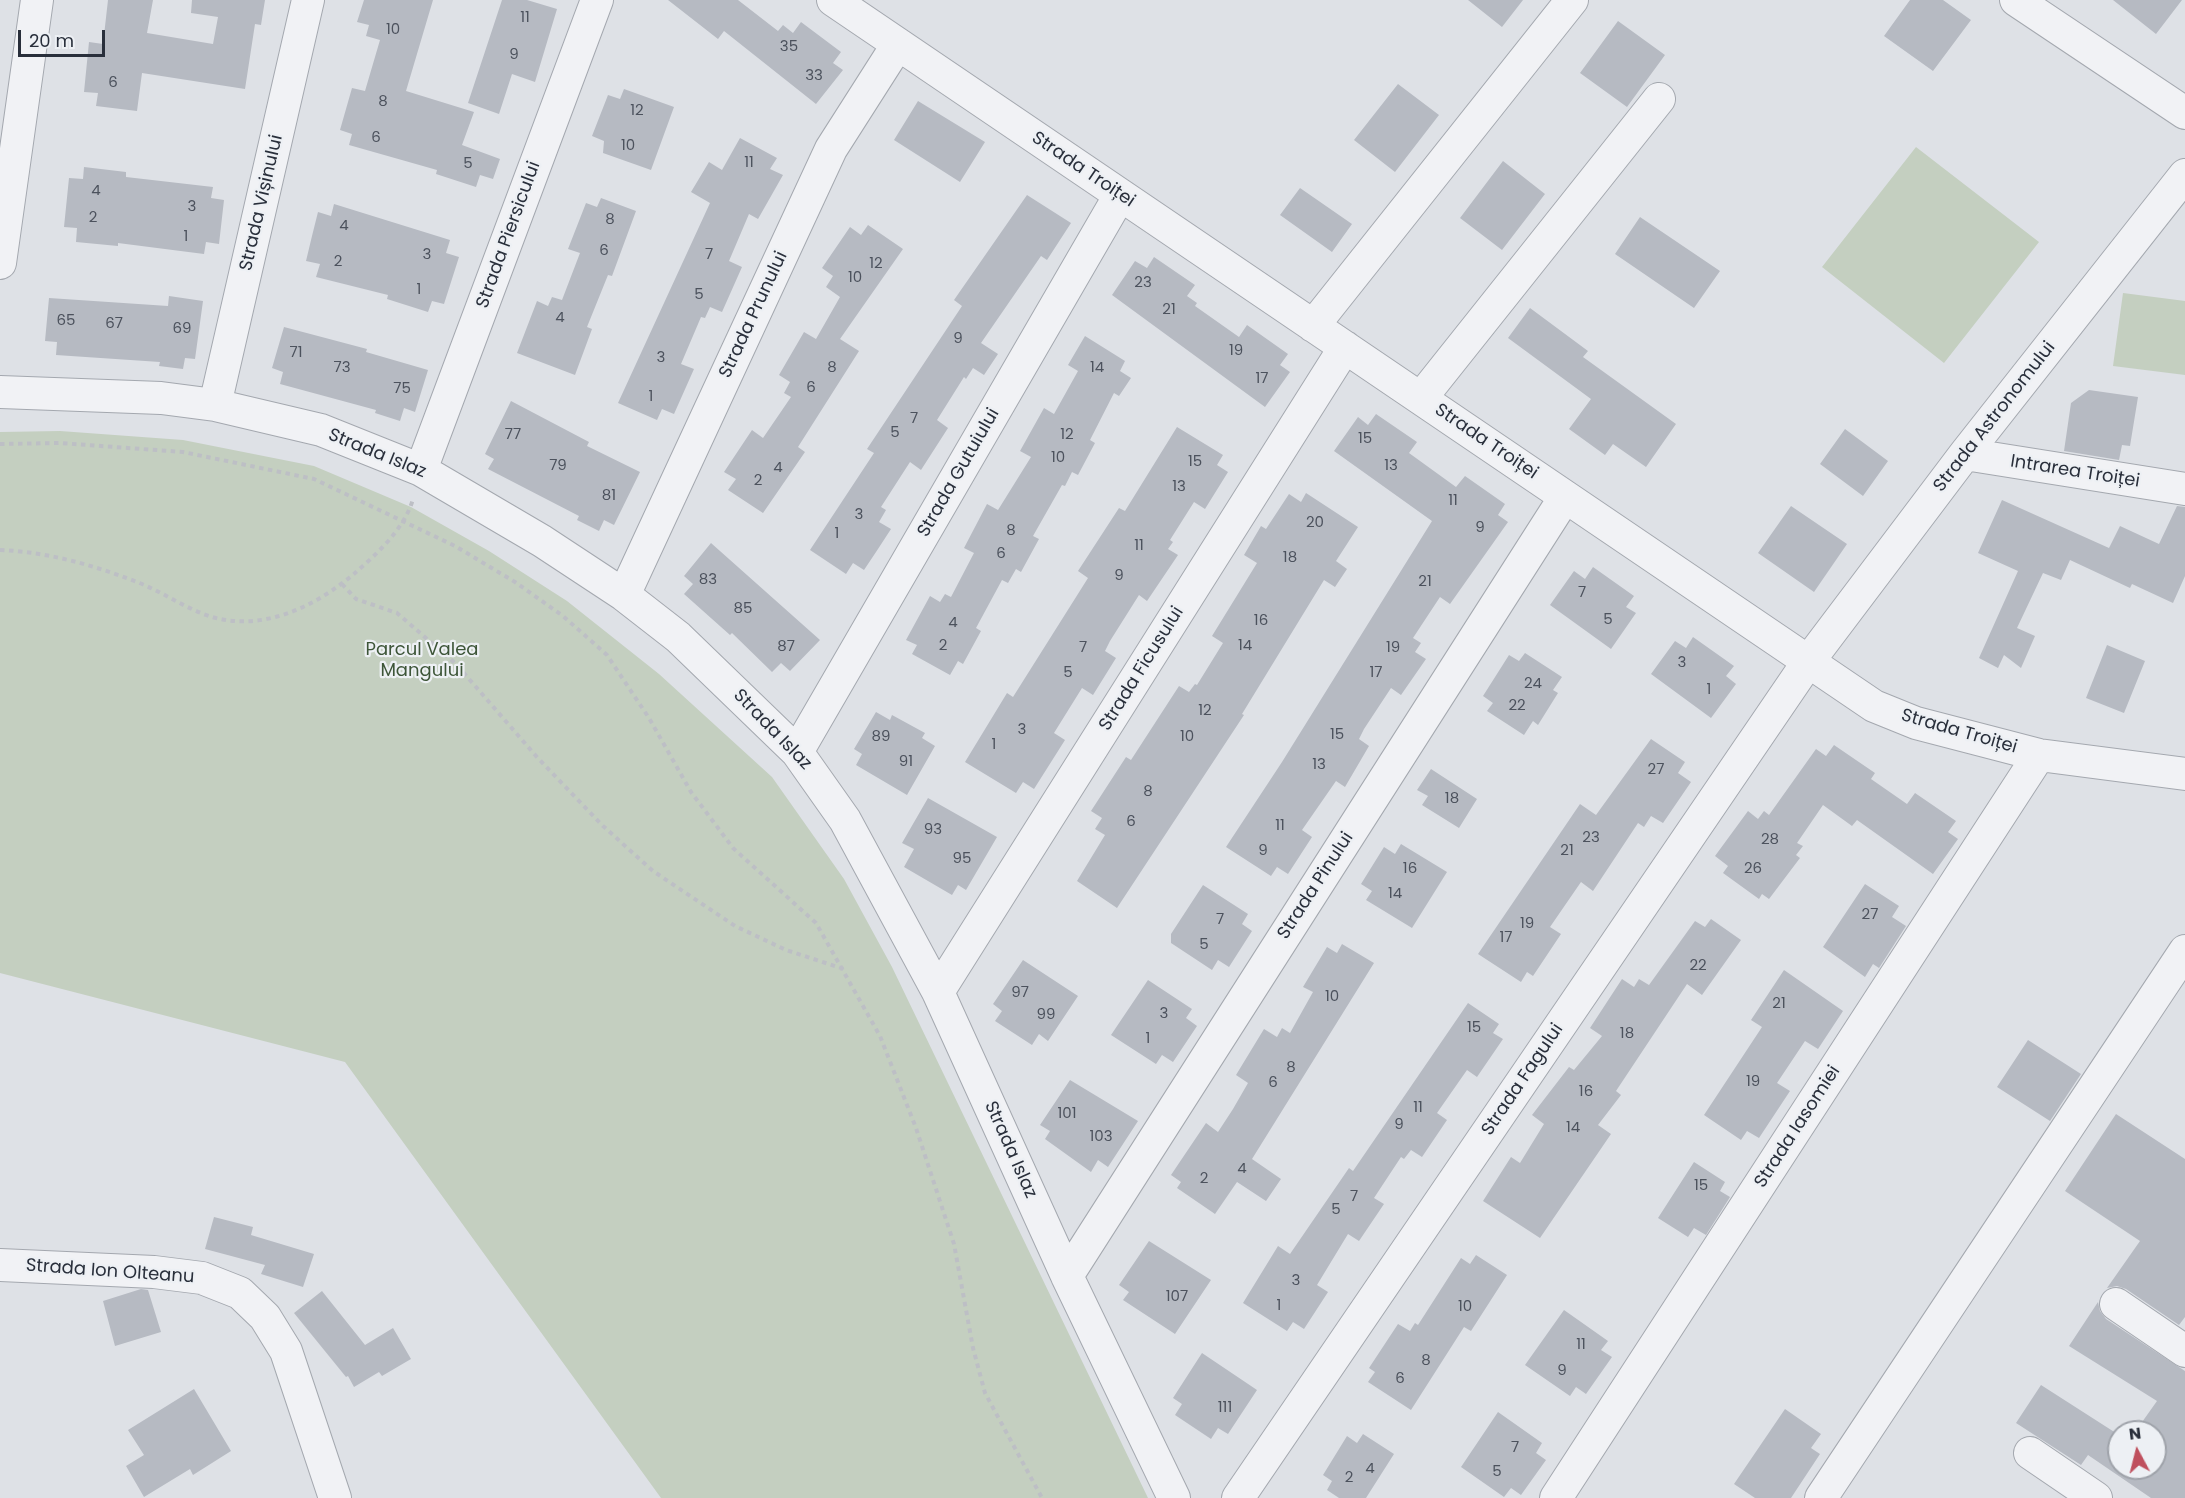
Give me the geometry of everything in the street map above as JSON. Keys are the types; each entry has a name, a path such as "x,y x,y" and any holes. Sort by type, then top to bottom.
{"street":[{"path":"0,263 37,0"},
{"name":"Strada Vișinului","path":"215,405 308,0"},
{"name":"Strada Piersicului","path":"421,470 597,0"},
{"name":"Strada Troiței","path":"833,0 1874,706 1916,723 2039,755 2185,774"},
{"path":"1313,326 1572,0"},
{"path":"2016,0 2055,10 2185,113"},
{"name":"Strada Prunului","path":"624,595 831,149 898,44"},
{"path":"1421,398 1659,99"},
{"name":"Strada Astronomului","path":"1808,662 1965,454 2185,175"},
{"name":"Strada Gutuiului","path":"797,752 1120,195"},
{"name":"Strada Ficusului","path":"938,992 1345,347"},
{"name":"Strada Islaz","path":"0,392 125,396 215,405 321,430 421,470 542,541 624,595 678,637 797,752 844,820 938,992 1067,1276 1174,1498"},
{"name":"Intrarea Troiței","path":"1965,454 2185,489"},
{"name":"Strada Pinului","path":"1067,1276 1565,497"},
{"name":"Strada Fagului","path":"1238,1498 1808,662"},
{"name":"Strada Iasomiei","path":"1556,1498 2039,755"},
{"path":"1821,1498 2185,951"},
{"name":"Strada Ion Olteanu","path":"0,1265 164,1273 202,1278 240,1293 265,1317 286,1352 335,1498"},
{"path":"2116,1304 2185,1351"},
{"path":"2030,1453 2096,1498"}],"path":[{"path":"0,444 60,443 183,452 314,479 455,546 515,582 563,616 607,655 649,718 691,792 733,848 816,923 880,1036 937,1190 954,1244 985,1393 1042,1498"},
{"path":"0,550 37,552 97,567 140,583 212,617 239,622 275,618 309,605 342,584 370,560 411,507 421,470"},
{"path":"342,584 356,599 397,614 456,664 543,764 603,826 653,871 735,926 786,950 844,969"}],"green space":[{"path":"1916,147 2039,242 1944,363 1822,267"},
{"path":"2123,293 2185,301 2185,375 2113,366"},
{"name":"Parcul Valea Mangului","path":"60,431 183,440 314,466 411,507 489,551 567,601 659,674 772,777 844,879 892,967 1148,1498 661,1498 345,1062 0,973 0,432"}],"building":[{"path":"108,0 153,0 147,33 213,44 218,17 191,13 192,0 265,0 261,25 255,24 245,89 142,73 137,111 96,106 98,93 84,92 89,42 103,44"},
{"path":"364,0 433,0 406,91 474,112 462,145 500,159 493,179 480,175 476,187 436,174 437,170 349,145 352,134 340,130 352,88 365,91 380,40 366,36 369,25 357,22"},
{"path":"502,0 527,0 557,9 535,82 512,74 499,114 468,103"},
{"path":"668,0 738,0 778,31 783,25 793,33 801,22 841,52 833,63 843,70 816,104 724,31 718,39"},
{"path":"1468,0 1523,0 1502,27"},
{"path":"1910,0 1943,0 1971,20 1933,71 1884,36"},
{"path":"2113,0 2182,0 2156,34"},
{"path":"1618,21 1665,55 1627,107 1580,73"},
{"path":"1398,84 1439,115 1395,172 1354,140"},
{"path":"624,89 674,107 651,170 603,153 604,141 592,136 608,95 620,99"},
{"path":"918,101 985,142 960,182 894,140"},
{"path":"740,138 777,158 770,169 783,175 758,219 749,214 729,261 742,267 722,312 710,307 705,318 701,317 681,364 694,369 674,414 662,409 657,420 618,403 710,203 691,192 709,162 722,170"},
{"path":"1503,161 1545,194 1502,250 1460,218"},
{"path":"84,167 126,172 126,177 213,187 211,198 224,200 219,244 206,242 204,254 118,243 118,246 76,242 77,228 64,227 69,178 83,179"},
{"path":"1300,188 1352,224 1332,252 1280,215"},
{"path":"1027,195 1071,223 1047,260 1041,256 981,343 998,354 984,375 973,368 966,379 964,377 937,420 948,428 921,470 910,462 881,507 886,510 879,522 891,529 864,570 853,563 846,574 810,550 874,453 867,449 962,306 954,300"},
{"path":"601,198 636,211 612,276 608,275 587,327 592,329 575,375 517,353 537,301 548,306 552,297 562,300 580,253 568,249 586,203 597,207"},
{"path":"334,204 450,240 446,253 459,257 444,304 432,301 428,312 387,299 388,295 316,277 320,264 306,261 312,236 318,212 331,216"},
{"path":"1640,217 1720,271 1694,308 1615,254"},
{"path":"868,225 903,249 840,339 859,351 798,447 805,452 763,513 728,490 736,479 724,472 752,430 763,438 791,397 784,393 790,382 779,375 804,332 816,339 840,297 826,287 833,276 822,268 850,227 861,235"},
{"path":"1154,257 1195,285 1187,296 1197,303 1195,306 1239,337 1247,325 1288,354 1280,365 1290,372 1265,407 1112,295 1135,261 1147,268"},
{"path":"169,296 203,301 195,359 185,358 183,369 159,366 160,362 56,355 57,342 45,341 49,298 168,306"},
{"path":"1530,308 1588,351 1583,357 1676,424 1646,467 1613,444 1605,455 1569,429 1591,399 1508,338"},
{"path":"284,327 367,349 366,352 428,370 415,412 404,408 400,421 375,413 376,410 280,384 283,372 272,368"},
{"path":"1085,336 1125,361 1120,371 1131,378 1119,396 1114,393 1090,440 1095,443 1078,475 1072,472 1065,486 1062,485 1033,536 1039,539 1021,572 1016,569 1008,583 1002,580 976,628 981,631 963,664 958,661 950,675 912,654 917,645 906,640 930,596 940,602 945,594 951,597 974,553 964,548 987,504 998,510 1031,457 1020,451 1044,408 1054,414 1078,371 1068,365"},
{"path":"2089,390 2138,397 2130,446 2122,445 2119,460 2064,451 2071,403"},
{"path":"511,401 589,442 587,446 640,472 614,525 604,520 599,531 577,520 579,516 488,469 494,459 485,454"},
{"path":"1376,414 1417,442 1409,453 1456,487 1465,476 1505,504 1498,515 1508,522 1450,604 1440,597 1413,638 1421,643 1415,652 1426,659 1401,695 1391,688 1364,729 1359,739 1369,746 1345,787 1336,781 1302,830 1312,837 1288,874 1277,867 1271,876 1226,847 1282,762 1432,521 1334,451 1358,417 1368,425"},
{"path":"1177,427 1223,455 1217,465 1228,472 1205,509 1194,502 1170,540 1173,542 1168,549 1178,555 1147,601 1139,595 1110,641 1105,651 1116,658 1093,695 1082,688 1054,733 1065,740 1034,789 1023,782 1016,793 965,762 1007,693 1013,697 1088,578 1078,571 1119,508 1125,511"},
{"path":"1845,429 1888,461 1863,496 1820,464"},
{"path":"1306,493 1358,527 1336,561 1347,569 1335,587 1324,580 1242,714 1244,715 1117,908 1077,881 1105,835 1095,829 1102,818 1091,811 1126,757 1131,760 1179,686 1189,692 1195,684 1197,685 1223,643 1212,636 1257,563 1244,555 1261,526 1266,529 1289,494 1301,502"},
{"path":"2002,500 2109,548 2120,526 2159,544 2177,506 2185,507 2185,576 2173,603 2132,584 2130,588 2070,560 2061,580 2043,573 2017,628 2035,636 2021,668 2004,655 1998,668 1979,658 2018,571 1978,553"},
{"path":"1791,506 1847,544 1814,592 1758,553"},
{"path":"711,543 820,640 790,671 781,663 772,672 732,633 730,635 684,594 693,584 684,576"},
{"path":"1593,567 1634,596 1626,607 1636,613 1611,649 1550,605 1574,571 1585,579"},
{"path":"1693,637 1734,666 1726,676 1736,684 1711,718 1651,674 1675,641 1686,648"},
{"path":"2107,645 2145,661 2124,713 2086,698"},
{"path":"1525,653 1562,677 1553,690 1558,693 1538,725 1533,721 1524,735 1487,711 1493,703 1483,696 1509,655 1519,661"},
{"path":"876,712 890,720 892,715 925,733 922,738 935,746 907,795 856,765 862,754 854,749"},
{"path":"1651,739 1685,762 1678,773 1691,782 1663,823 1651,816 1644,827 1638,823 1593,891 1581,882 1550,927 1561,934 1533,976 1527,972 1521,982 1478,954 1580,804 1596,815"},
{"path":"1834,745 1875,773 1871,779 1907,804 1915,793 1956,821 1948,832 1958,839 1933,874 1857,820 1852,826 1823,805 1797,843 1803,846 1796,855 1800,858 1769,899 1762,894 1759,899 1723,873 1728,866 1715,856 1748,811 1758,819 1764,811 1769,815 1816,749 1826,756"},
{"path":"1431,769 1477,799 1459,828 1422,805 1428,796 1417,790"},
{"path":"928,798 997,837 966,890 958,885 952,895 904,867 914,849 902,843"},
{"path":"1401,844 1447,872 1412,928 1366,900 1372,891 1361,884 1384,847 1395,854"},
{"path":"1865,884 1899,906 1892,917 1906,926 1879,968 1873,964 1865,977 1823,947"},
{"path":"1203,885 1248,914 1242,924 1252,931 1229,967 1218,960 1212,970 1171,943 1171,934"},
{"path":"1711,919 1741,940 1702,995 1687,984 1616,1091 1621,1095 1598,1125 1611,1134 1540,1238 1483,1201 1511,1157 1520,1163 1544,1124 1532,1115 1569,1067 1574,1070 1602,1036 1590,1028 1622,979 1634,987 1639,979 1649,985 1695,921 1705,927"},
{"path":"1342,944 1374,963 1252,1159 1281,1179 1266,1201 1237,1182 1215,1214 1177,1188 1181,1182 1171,1175 1206,1123 1218,1132 1248,1083 1236,1075 1264,1029 1277,1037 1282,1028 1290,1033 1313,992 1303,987 1327,947 1337,953"},
{"path":"1023,960 1078,996 1048,1041 1039,1034 1032,1045 995,1021 1002,1011 993,1004"},
{"path":"1784,970 1843,1011 1818,1049 1805,1041 1777,1083 1790,1091 1759,1138 1747,1131 1741,1140 1704,1115 1762,1027 1751,1020"},
{"path":"1148,980 1192,1009 1186,1018 1197,1026 1173,1062 1162,1055 1156,1064 1111,1035"},
{"path":"1468,1003 1499,1024 1493,1033 1503,1039 1477,1077 1467,1070 1437,1113 1447,1120 1422,1157 1411,1150 1404,1159 1401,1157 1374,1198 1384,1204 1359,1241 1348,1234 1317,1285 1328,1292 1304,1329 1293,1322 1287,1331 1243,1303 1278,1246 1290,1254 1349,1168 1353,1171"},
{"path":"2028,1040 2081,1074 2050,1121 1997,1087"},
{"path":"1070,1080 1138,1121 1108,1167 1098,1160 1091,1172 1045,1139 1050,1131 1040,1125"},
{"path":"2116,1114 2185,1159 2185,1317 2179,1325 2126,1289 2117,1286 2107,1288 2140,1241 2065,1191"},
{"path":"1694,1162 1725,1182 1720,1191 1730,1197 1706,1235 1694,1228 1688,1237 1658,1218"},
{"path":"214,1217 253,1227 251,1235 314,1254 303,1287 261,1274 265,1265 205,1249"},
{"path":"1149,1241 1211,1280 1175,1334 1123,1300 1129,1292 1119,1285"},
{"path":"1476,1255 1507,1275 1471,1331 1464,1327 1411,1410 1368,1382 1375,1372 1369,1368 1398,1324 1410,1331 1415,1323 1418,1325 1461,1258 1470,1264"},
{"path":"141,1289 148,1290 161,1332 115,1346 103,1301"},
{"path":"322,1291 365,1345 393,1328 411,1359 382,1376 379,1372 354,1387 348,1376 346,1377 294,1313"},
{"path":"2098,1302 2100,1311 2106,1319 2185,1371 2185,1498 2151,1498 2125,1480 2167,1480 2167,1420 2144,1420 2157,1401 2069,1346"},
{"path":"1564,1310 1608,1341 1601,1350 1612,1357 1586,1394 1576,1387 1570,1396 1525,1365"},
{"path":"1202,1353 1257,1390 1228,1434 1218,1428 1211,1439 1175,1415 1182,1404 1173,1398"},
{"path":"2041,1385 2107,1427 2107,1468 2088,1455 2081,1465 2016,1423"},
{"path":"194,1389 231,1451 193,1475 190,1469 144,1497 126,1466 144,1455 128,1430"},
{"path":"1785,1409 1821,1434 1811,1448 1820,1454 1791,1498 1755,1498 1734,1484"},
{"path":"1498,1412 1542,1443 1536,1453 1546,1460 1521,1495 1511,1488 1504,1497 1461,1467"},
{"path":"1363,1434 1394,1454 1366,1498 1339,1498 1327,1490 1332,1481 1323,1475 1347,1436 1357,1443"}]}
